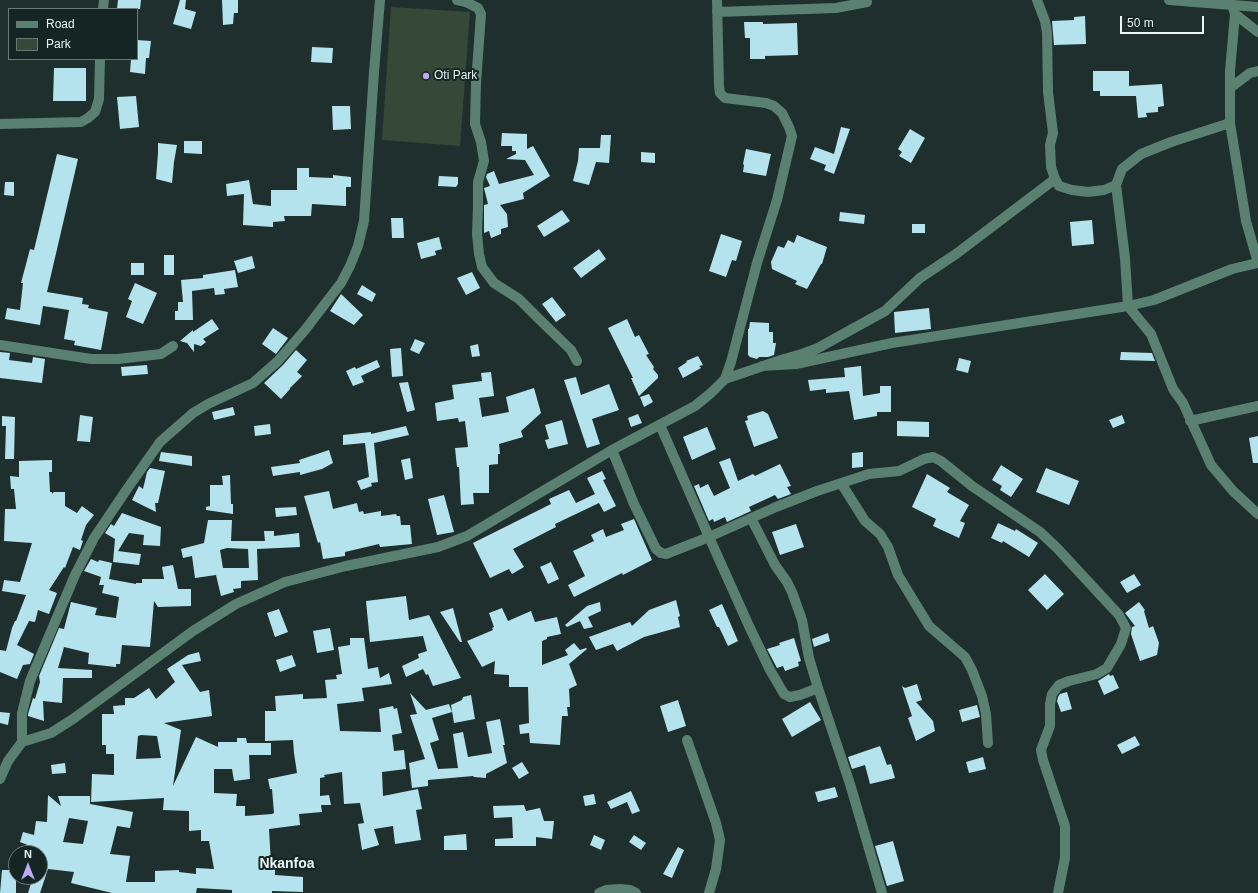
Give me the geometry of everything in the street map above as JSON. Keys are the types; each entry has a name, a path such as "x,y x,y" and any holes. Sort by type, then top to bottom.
{"street":[{"path":"22,742 22,713 30,681 74,575 94,538 125,492 160,442 193,413 208,404 253,383 278,361 305,330 342,283 358,246 364,221 380,0"},
{"path":"457,0 466,2 478,8 481,14 476,83 475,124 481,142 484,162 478,182 478,234 479,254 482,267 494,283 519,299 571,350 577,361"},
{"path":"0,779 8,761 22,742 51,733 73,719 193,631 236,604 285,582 353,565 438,547 457,541 612,450 695,406 725,379 731,362 757,263 777,200 792,136 782,113 774,106 766,103 725,98 720,92 717,0"},
{"path":"1037,0 1045,21 1047,32 1048,92 1053,133 1050,145 1051,167 1055,179 1060,186 1072,190 1088,192 1104,190 1116,185"},
{"path":"1169,0 1233,9 1258,7"},
{"path":"717,12 836,8 866,2"},
{"path":"762,366 796,364 892,343 1128,306 1154,300 1232,269 1258,263 1246,221 1230,123 1230,71 1233,9"},
{"path":"1233,9 1258,32"},
{"path":"0,124 81,122 88,118 95,112 98,99 100,60"},
{"path":"1230,88 1250,73 1258,71"},
{"path":"1230,123 1171,142 1141,154 1122,169 1116,185 1125,258 1128,306 1152,334 1171,385 1183,403 1211,465 1233,491 1258,514"},
{"path":"725,379 818,348 885,311 920,278 956,254 1055,179"},
{"path":"0,345 91,359 118,359 161,354 173,346"},
{"path":"1190,421 1258,406"},
{"path":"660,425 749,626 770,670 784,694 790,697 818,688"},
{"path":"612,450 634,504 656,549 661,553 666,554 709,537 783,504 841,483 869,474 899,470 924,459 933,457 941,461 972,486 1040,532 1057,548 1119,615 1126,628 1121,644 1107,668 1097,674 1069,681 1060,685 1052,694 1050,704 1050,726 1041,750 1065,826 1066,858 1058,893"},
{"path":"841,483 865,521 880,534 888,547 898,575 929,626 965,657 972,670 982,696 986,714 988,743"},
{"path":"751,518 775,565 787,582 802,620 809,658 850,784 882,893"},
{"path":"687,740 716,823 720,840 716,869 709,893"},
{"path":"598,893 606,890 620,889 630,890 636,893"}],"green space":[{"name":"Oti Park","path":"391,7 470,12 460,146 382,140"}],"building":[{"path":"118,0 141,0 140,9 117,8"},
{"path":"180,0 186,0 185,9 196,12 191,29 173,24"},
{"path":"222,0 238,0 238,13 234,13 233,24 223,25"},
{"path":"1085,16 1086,44 1054,45 1052,21 1074,20 1074,17"},
{"path":"744,22 763,22 763,24 797,23 798,55 765,56 765,59 750,59 750,38 745,38"},
{"path":"138,40 151,41 149,58 146,58 145,74 130,72 131,60 138,60"},
{"path":"312,47 333,48 332,63 311,62"},
{"path":"54,68 86,68 86,101 53,101"},
{"path":"1093,71 1129,71 1129,86 1162,84 1164,106 1158,107 1158,112 1146,113 1147,117 1138,118 1136,96 1100,96 1100,91 1093,91"},
{"path":"136,96 139,127 120,129 117,97"},
{"path":"332,106 350,106 351,129 333,130"},
{"path":"841,127 850,129 834,174 824,170 826,165 810,159 815,147 834,154"},
{"path":"910,129 925,138 911,163 899,156 902,152 898,149"},
{"path":"502,133 527,134 527,149 533,146 550,176 523,193 524,199 500,205 507,214 508,227 501,229 501,234 491,238 489,231 484,233 484,205 488,204 484,188 490,186 486,177 487,174 494,171 499,184 534,175 525,160 506,159 516,154 516,151 512,151 512,146 501,146"},
{"path":"601,135 611,135 609,163 596,162 589,185 573,181 578,161 579,148 600,148"},
{"path":"184,141 202,141 202,154 184,153"},
{"path":"158,143 177,145 172,183 156,179"},
{"path":"746,149 771,154 766,176 743,172"},
{"path":"641,152 655,153 655,163 641,162"},
{"path":"57,154 78,159 47,292 83,298 82,304 89,305 88,308 108,312 101,350 74,345 75,341 64,339 69,310 43,306 40,325 5,319 7,308 20,310 23,283 21,283 30,249 34,250"},
{"path":"297,168 309,168 309,177 333,178 333,175 351,177 351,187 346,187 346,206 312,204 311,216 284,216 285,221 273,222 273,227 243,225 244,194 227,196 226,184 249,180 253,204 271,206 271,190 297,190"},
{"path":"439,176 458,177 458,184 456,187 438,186"},
{"path":"5,182 14,182 14,196 4,195"},
{"path":"562,210 570,221 544,237 537,226"},
{"path":"840,212 865,215 864,224 839,221"},
{"path":"391,218 403,218 404,238 392,238"},
{"path":"1092,220 1094,244 1072,246 1070,222"},
{"path":"912,224 925,224 925,233 912,233"},
{"path":"721,234 742,241 736,261 732,260 726,277 709,271"},
{"path":"797,235 827,247 822,264 807,289 795,284 797,281 772,269 771,262 778,246 784,248 788,240 794,243"},
{"path":"439,237 442,249 435,251 436,255 421,259 417,243"},
{"path":"599,249 606,259 581,278 573,268"},
{"path":"164,255 174,255 174,275 164,275"},
{"path":"252,256 255,268 238,273 234,261"},
{"path":"131,263 144,263 144,275 131,275"},
{"path":"235,270 238,287 224,289 225,294 215,295 214,288 192,291 193,320 175,320 175,311 178,311 178,302 183,302 181,280 203,278 203,275"},
{"path":"472,272 480,288 466,295 457,278"},
{"path":"135,283 157,293 143,324 126,317 132,301 128,299"},
{"path":"362,285 376,294 372,302 357,294"},
{"path":"341,294 363,315 354,325 330,311"},
{"path":"552,297 566,315 556,322 542,304"},
{"path":"929,308 931,329 895,333 894,312"},
{"path":"212,319 219,329 203,339 206,342 201,346 194,344 194,352 187,343 180,341 193,330 193,332"},
{"path":"627,319 635,337 639,335 649,354 646,355 654,367 653,369 658,375 658,378 639,396 631,378 633,378 608,328"},
{"path":"750,322 769,323 769,332 773,332 773,343 776,343 774,355 759,357 757,359 748,355 748,329"},
{"path":"273,328 288,338 276,354 262,344"},
{"path":"415,339 425,343 419,354 410,350"},
{"path":"478,344 480,356 472,357 470,346"},
{"path":"401,348 403,376 392,377 390,349"},
{"path":"296,350 307,360 297,372 302,376 281,399 264,383"},
{"path":"0,352 10,353 9,360 32,363 33,357 45,359 42,383 0,378"},
{"path":"1121,352 1152,353 1155,361 1120,360"},
{"path":"698,356 703,365 699,366 701,368 683,378 678,368 687,362 686,361"},
{"path":"959,358 971,361 968,373 956,370"},
{"path":"377,360 380,367 361,376 364,382 353,386 346,371 355,367 356,369"},
{"path":"147,365 148,374 122,376 121,367"},
{"path":"861,366 863,396 880,393 880,386 891,386 891,412 877,412 877,416 854,420 849,391 826,393 826,389 810,391 808,380 845,377 844,368"},
{"path":"491,372 494,396 479,398 482,417 509,412 506,397 534,388 541,413 521,431 523,437 499,444 500,454 498,454 498,464 489,465 489,493 473,493 474,504 461,505 459,467 457,467 455,448 468,447 465,421 459,422 458,418 437,421 435,403 454,399 452,385 482,381 481,373"},
{"path":"576,377 581,395 609,384 619,410 592,419 600,444 587,448 564,380"},
{"path":"408,382 415,410 407,412 399,383"},
{"path":"649,394 653,402 644,407 640,397"},
{"path":"233,407 235,415 214,420 212,412"},
{"path":"763,411 768,414 778,438 754,447 745,421 748,420 747,416"},
{"path":"638,414 642,423 631,427 628,418"},
{"path":"80,415 93,417 90,442 77,441"},
{"path":"1122,415 1125,423 1113,428 1109,420"},
{"path":"2,416 15,417 14,459 5,459 6,426 2,426"},
{"path":"562,420 568,444 548,449 545,440 549,439 545,425"},
{"path":"897,421 929,422 929,437 897,436"},
{"path":"270,424 271,434 255,436 254,426"},
{"path":"406,426 409,435 374,443 378,482 371,483 372,486 361,490 357,481 369,477 365,443 343,445 343,435 371,432 371,434"},
{"path":"707,427 716,449 692,460 683,437"},
{"path":"1258,436 1258,463 1253,463 1249,438"},
{"path":"329,450 333,463 322,469 300,475 300,472 273,476 271,467 300,463 299,460"},
{"path":"161,452 192,456 192,466 159,461"},
{"path":"863,452 863,467 852,468 852,453"},
{"path":"410,458 413,478 405,480 401,460"},
{"path":"730,458 738,481 753,474 755,476 780,464 791,486 787,487 791,494 778,499 775,495 749,507 751,511 727,522 725,517 714,522 713,519 709,521 694,486 699,484 700,488 708,484 714,496 730,488 719,462"},
{"path":"52,460 52,472 49,472 50,492 52,492 52,494 54,492 65,492 65,506 77,513 82,506 94,515 86,525 81,540 83,541 80,550 73,547 65,568 64,567 49,590 57,593 49,614 38,610 35,622 29,621 17,645 34,654 30,664 23,665 17,679 0,672 0,650 6,651 12,628 26,595 2,591 4,580 20,582 32,543 4,541 5,509 16,509 14,489 11,489 10,476 19,477 19,461"},
{"path":"1001,465 1023,479 1011,497 1000,490 1002,486 992,480"},
{"path":"150,468 165,471 158,503 155,503 156,512 132,500 139,486 143,489 147,472"},
{"path":"1046,468 1079,481 1069,505 1036,492"},
{"path":"602,471 606,479 603,480 616,506 604,512 599,503 555,524 556,527 513,549 524,567 512,574 509,569 490,578 473,543 551,504 549,499 569,490 576,503 595,494 587,478"},
{"path":"927,474 950,488 947,492 969,505 960,521 965,523 959,538 933,526 936,519 912,507"},
{"path":"230,475 231,504 233,504 233,514 206,510 206,507 210,506 210,485 223,485 222,476"},
{"path":"329,491 333,509 357,503 359,512 363,511 364,514 381,511 381,516 396,514 397,516 400,516 401,525 410,525 412,544 380,547 379,544 345,552 345,556 323,559 320,542 318,543 304,496"},
{"path":"444,495 454,532 437,535 428,499"},
{"path":"296,507 297,515 276,517 275,508"},
{"path":"122,513 161,527 160,546 143,545 144,535 129,533 118,551 141,554 139,565 113,562 115,539 105,533 111,524 114,526"},
{"path":"634,519 652,560 574,597 568,585 585,576 573,551 594,541 591,535 603,529 606,537 624,530 621,524"},
{"path":"208,520 232,520 231,541 265,541 264,531 274,531 274,536 299,533 300,547 257,549 258,580 241,581 241,588 233,589 234,592 221,596 216,575 195,578 192,556 183,558 181,549 204,543","holes":["227,548 248,549 249,568 223,568 220,550"]},
{"path":"998,523 1015,531 1016,529 1038,543 1029,557 1003,541 1002,543 991,538"},
{"path":"796,524 804,547 780,555 772,532"},
{"path":"91,559 98,562 99,560 112,563 109,579 136,584 142,583 142,579 164,579 162,567 173,565 178,589 191,589 191,606 158,607 154,601 150,647 122,645 120,664 116,664 116,667 88,664 89,653 64,647 58,668 92,670 92,678 63,678 62,703 43,701 44,721 28,716 33,698 35,699 40,682 39,676 59,628 64,629 71,602 97,608 95,615 116,618 119,597 102,593 104,585 99,585 101,577 84,571"},
{"path":"551,562 559,579 548,584 540,567"},
{"path":"1045,574 1064,594 1047,610 1028,590"},
{"path":"1134,574 1141,585 1127,593 1120,582"},
{"path":"406,596 409,620 429,615 461,678 433,686 428,674 426,675 423,669 406,677 402,666 419,658 418,654 427,651 423,636 370,642 366,601"},
{"path":"676,600 680,616 678,617 680,627 644,637 617,651 613,644 596,650 589,637 630,622 632,626 649,610"},
{"path":"600,602 601,611 588,617 593,627 584,629 580,621 567,627 565,625 587,606"},
{"path":"1139,602 1145,610 1149,628 1153,626 1159,643 1157,655 1140,661 1131,634 1132,627 1135,626 1125,613"},
{"path":"722,604 738,641 728,646 709,610"},
{"path":"453,608 462,642 460,642 440,612"},
{"path":"502,608 508,621 531,611 535,622 557,617 561,634 547,637 547,639 542,641 542,665 568,655 565,650 574,643 580,650 587,649 569,664 577,685 569,689 570,707 567,707 568,716 562,716 560,745 530,743 529,733 520,734 519,725 529,723 528,687 509,687 509,675 494,674 495,661 482,667 467,641 493,630 492,628 494,627 489,613"},
{"path":"279,609 288,632 275,637 267,613"},
{"path":"330,628 334,650 317,653 313,631"},
{"path":"828,633 830,641 814,647 812,639"},
{"path":"350,638 364,638 368,669 378,667 380,678 389,673 392,684 362,688 364,701 337,704 340,731 381,732 379,709 393,706 394,709 397,708 402,733 392,735 394,751 404,750 406,769 382,772 383,796 418,789 422,809 416,810 421,840 395,844 393,826 374,829 379,845 362,850 358,824 364,823 360,803 344,804 342,772 324,775 325,777 320,778 320,796 329,795 331,805 321,805 322,812 299,814 300,825 269,829 271,864 275,865 275,875 303,877 303,892 272,891 272,893 232,893 232,890 197,888 196,893 112,893 71,883 74,872 48,869 48,845 28,845 20,842 23,832 34,835 36,821 47,822 48,795 61,806 58,796 90,796 90,804 133,812 130,828 117,826 110,854 130,856 126,882 155,882 155,871 179,870 179,872 196,874 196,868 214,869 209,841 201,841 201,830 189,831 189,811 163,810 164,798 91,802 92,774 114,775 114,754 106,754 106,745 102,745 102,714 114,714 113,706 125,705 125,698 134,698 149,688 156,699 175,682 167,669 188,655 199,652 201,661 182,665 200,692 209,690 212,716 164,723 181,730 173,786 196,737 218,747 218,742 237,742 237,738 246,738 247,743 271,743 271,755 249,755 250,779 234,781 232,769 214,769 214,793 237,794 236,806 245,806 245,816 272,814 274,813 272,789 270,789 268,779 297,773 293,740 265,741 265,711 276,711 275,696 303,694 303,699 327,698 325,680 337,679 336,675 342,674 338,647 350,645","holes":["138,736 157,736 161,758 136,759","69,818 88,821 83,844 63,842"]},
{"path":"794,638 801,661 798,662 799,666 785,671 783,666 777,668 767,649 780,645 779,643"},
{"path":"292,655 296,666 280,672 276,660"},
{"path":"1109,674 1110,676 1113,675 1119,688 1104,695 1098,681"},
{"path":"917,684 922,700 916,702 933,721 935,731 916,741 908,718 912,716 902,686 905,688"},
{"path":"1067,692 1072,709 1061,712 1057,701 1058,697 1060,694"},
{"path":"410,693 426,710 449,704 452,712 432,718 439,740 430,743 438,769 458,768 453,734 463,732 468,757 492,753 486,722 500,719 507,763 486,774 486,778 473,776 428,780 428,786 412,788 409,763 425,759 410,715 417,714"},
{"path":"471,695 475,719 454,723 451,705 462,700 463,697"},
{"path":"678,700 686,726 668,732 660,706"},
{"path":"810,702 821,720 792,737 782,719"},
{"path":"977,705 980,717 962,722 959,710"},
{"path":"0,712 10,713 8,725 0,723"},
{"path":"1135,736 1140,745 1122,754 1117,745"},
{"path":"880,746 887,765 891,764 895,778 870,784 865,765 852,769 848,757"},
{"path":"983,757 986,769 969,773 966,762"},
{"path":"522,762 529,773 519,779 512,768"},
{"path":"65,763 66,773 52,774 51,765"},
{"path":"835,787 838,797 818,802 815,792"},
{"path":"631,791 640,811 632,814 627,802 611,809 607,802"},
{"path":"594,794 596,804 585,806 583,796"},
{"path":"524,805 526,811 540,808 544,821 554,821 552,839 536,837 536,846 495,846 495,839 513,838 512,817 494,818 493,806"},
{"path":"466,834 467,850 444,850 444,836"},
{"path":"594,835 605,840 601,850 590,845"},
{"path":"634,835 646,843 641,850 629,842"},
{"path":"893,841 904,881 887,886 875,846"},
{"path":"678,847 684,850 672,878 663,874"},
{"path":"2,870 8,870 8,885 16,885 16,893 0,893"},
{"path":"30,885 43,885 40,893 28,893"}],"place":[{"name":"Oti Park","path":"426,76"}],"district":[{"name":"Nkanfoa","path":"287,864"}]}
